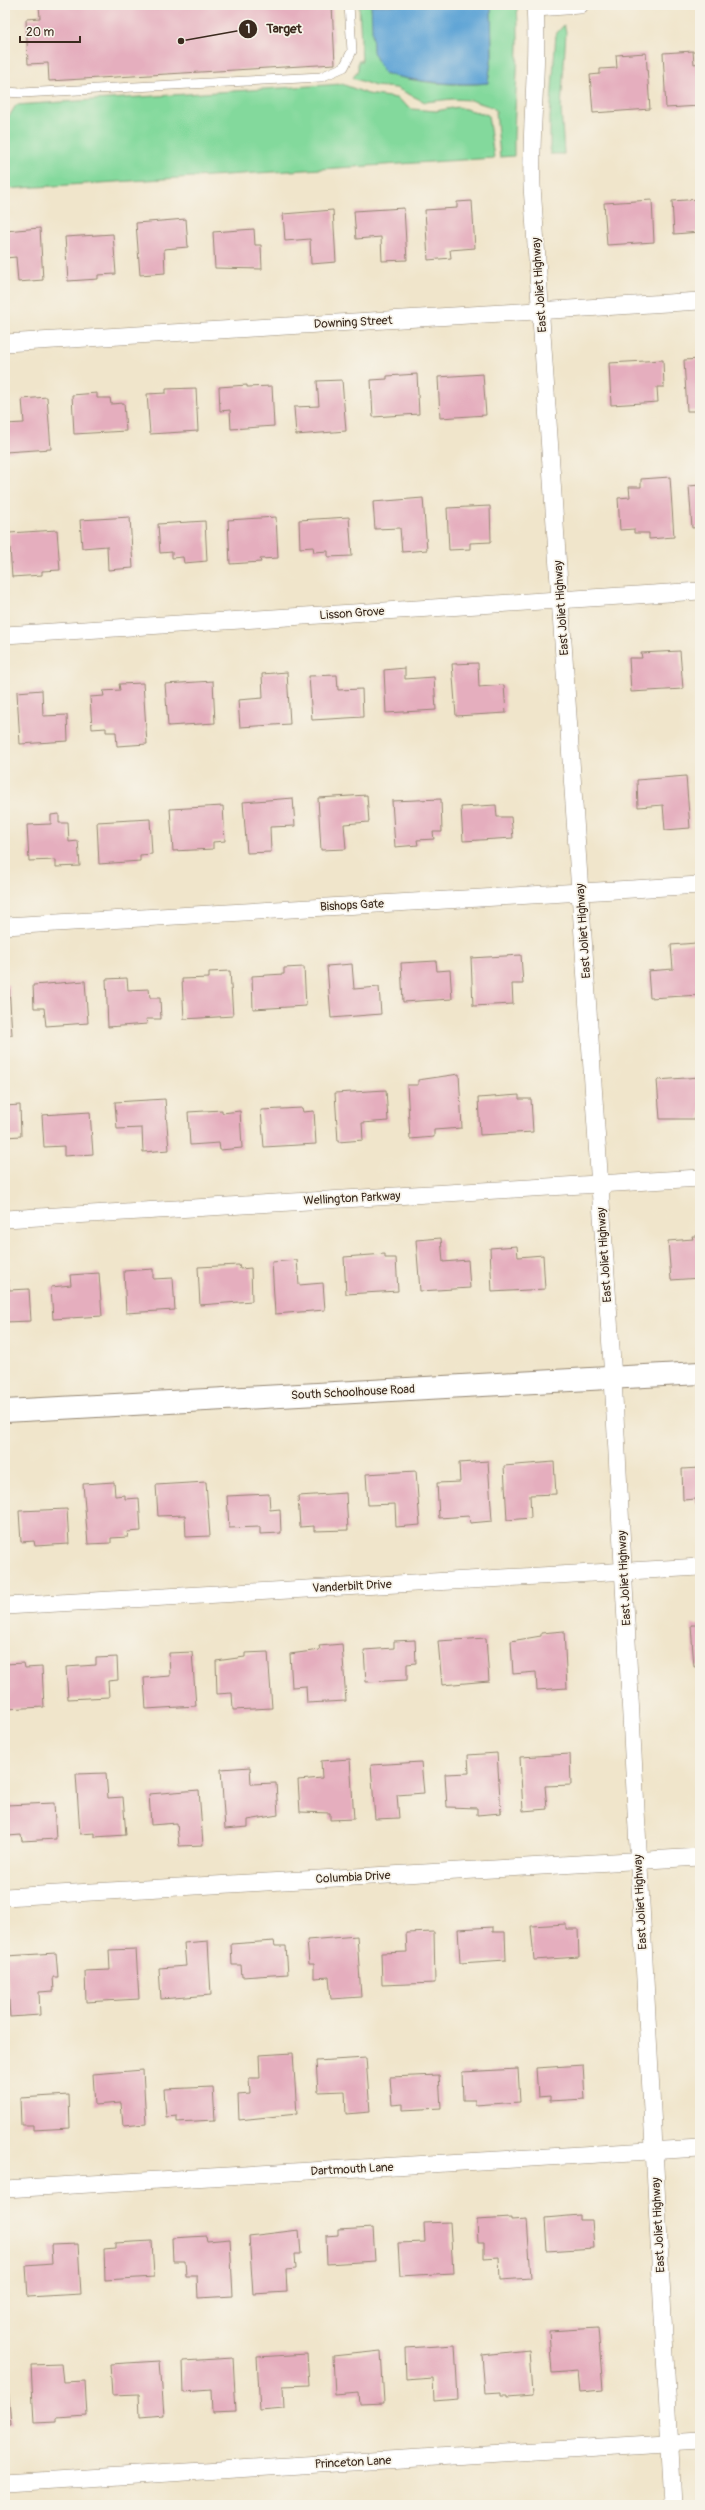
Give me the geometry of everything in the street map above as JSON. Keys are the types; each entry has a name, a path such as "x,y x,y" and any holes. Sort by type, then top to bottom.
{"street":[{"path":"536,7 580,5"},
{"name":"East Joliet Highway","path":"536,7 536,79 531,151 613,1378 673,2505"},
{"name":"Downing Street","path":"5,343 700,301"},
{"name":"Lisson Grove","path":"5,635 700,591"},
{"name":"Bishops Gate","path":"5,926 700,885"},
{"name":"Wellington Parkway","path":"5,1219 700,1178"},
{"name":"South Schoolhouse Road","path":"5,1411 700,1373"},
{"name":"Vanderbilt Drive","path":"5,1606 624,1570 700,1567"},
{"name":"Columbia Drive","path":"5,1897 700,1857"},
{"name":"Dartmouth Lane","path":"5,2189 700,2148"},
{"name":"Princeton Lane","path":"5,2483 700,2441"}],"lane":[{"path":"5,92 22,93 321,77 344,67 352,51 349,5"}],"green space":[{"path":"359,5 371,5 373,27 384,73 408,79 436,83 476,84 488,83 492,55 491,5 517,5 518,62 514,156 500,157 496,111 492,107 470,100 452,99 425,102 396,88 375,86 353,78 358,70 358,61 362,61"},
{"path":"564,25 566,32 561,108 564,154 550,154 550,117 556,34"},
{"path":"342,84 368,94 396,98 412,109 436,111 458,107 488,115 494,158 5,189 5,118 10,115 16,105"}],"water":[{"path":"371,5 491,5 492,55 488,83 463,84 436,82 408,79 384,73 373,52"}],"building":[{"path":"39,5 332,5 335,64 49,81 48,63 28,64 26,19 40,18"},
{"path":"693,51 694,64 700,63 700,106 666,108 663,53"},
{"path":"646,53 650,109 593,113 590,75 600,74 600,69 617,68 616,55"},
{"path":"700,199 700,232 674,234 672,201"},
{"path":"652,200 654,242 607,245 604,203"},
{"path":"472,201 475,248 450,250 451,258 428,260 425,210 457,208 457,202"},
{"path":"404,208 407,260 382,261 381,237 356,239 354,211"},
{"path":"333,210 336,262 311,264 310,239 285,241 283,214"},
{"path":"186,219 188,247 164,249 165,273 140,275 136,223"},
{"path":"40,228 43,280 18,282 16,257 5,258 5,231"},
{"path":"254,229 255,245 261,245 262,269 215,268 213,232"},
{"path":"113,234 116,274 98,275 98,279 68,281 65,237"},
{"path":"700,359 700,411 687,411 684,360"},
{"path":"663,360 664,387 657,387 658,402 611,405 609,363"},
{"path":"417,374 419,414 373,417 371,380 387,379 387,376"},
{"path":"483,374 486,415 440,418 438,377"},
{"path":"342,380 346,431 296,435 294,407 319,406 317,381"},
{"path":"247,385 247,387 272,386 274,426 231,429 230,410 220,411 219,387"},
{"path":"196,388 198,431 150,434 147,394 166,393 166,389"},
{"path":"97,393 97,398 110,398 111,404 124,403 126,431 74,434 72,395"},
{"path":"47,397 51,449 5,452 5,424 24,423 22,399"},
{"path":"670,477 674,537 649,539 649,533 634,533 634,529 620,530 618,498 630,497 629,487 641,487 641,479"},
{"path":"700,485 700,527 692,528 689,486"},
{"path":"423,498 427,550 402,552 400,528 375,529 373,502"},
{"path":"490,506 491,542 470,543 470,549 449,550 447,508"},
{"path":"130,517 133,568 108,570 107,546 82,548 80,520"},
{"path":"276,517 278,558 260,559 261,562 230,564 228,520"},
{"path":"349,517 352,556 328,557 328,551 314,552 313,547 300,548 299,520"},
{"path":"205,521 207,561 184,563 183,557 172,558 172,552 160,553 158,524"},
{"path":"57,530 60,570 42,571 42,575 12,577 9,533"},
{"path":"680,651 683,689 631,692 629,658 642,658 641,653"},
{"path":"478,663 479,687 504,685 506,713 456,716 452,664"},
{"path":"405,668 405,679 434,677 436,710 386,713 384,670"},
{"path":"287,672 290,724 240,727 238,700 263,698 262,674"},
{"path":"337,675 338,690 362,689 363,717 312,720 309,676"},
{"path":"213,681 215,723 168,726 165,684"},
{"path":"143,683 147,744 117,746 116,732 106,732 106,728 92,729 90,697 104,696 103,691 120,690 119,684"},
{"path":"42,690 43,716 67,715 68,741 20,744 17,692"},
{"path":"686,776 690,828 665,830 663,805 638,807 637,780"},
{"path":"367,795 369,822 344,824 346,849 321,850 318,798"},
{"path":"293,798 295,826 270,827 271,852 247,853 243,802"},
{"path":"441,799 442,832 433,832 434,839 417,840 418,845 395,847 392,801"},
{"path":"496,805 497,817 511,817 513,838 463,841 461,807"},
{"path":"223,806 225,841 213,842 213,849 173,851 170,809"},
{"path":"59,814 59,823 68,823 69,842 78,841 80,866 56,867 56,860 29,861 27,825 51,824 51,815"},
{"path":"150,819 152,854 140,855 140,861 99,864 97,822"},
{"path":"696,943 700,995 650,998 648,971 673,969 671,945"},
{"path":"521,955 523,984 512,984 513,1004 473,1006 471,958"},
{"path":"436,961 437,971 450,970 452,999 403,1002 401,963"},
{"path":"352,964 354,989 379,987 381,1014 331,1018 327,966"},
{"path":"304,967 306,1006 253,1009 252,976 284,974 284,968"},
{"path":"230,971 233,1016 184,1019 182,979 209,978 209,972"},
{"path":"127,978 128,990 149,989 150,998 160,998 161,1019 146,1019 147,1024 108,1027 106,979"},
{"path":"85,981 88,1023 46,1026 44,1008 34,1008 33,985"},
{"path":"5,985 9,985 12,1035 5,1035"},
{"path":"459,1074 462,1128 434,1130 434,1137 410,1139 407,1085 418,1085 418,1080"},
{"path":"700,1077 700,1119 660,1119 657,1080"},
{"path":"386,1090 388,1121 362,1123 363,1140 338,1142 335,1093"},
{"path":"519,1095 519,1099 531,1099 533,1132 480,1135 478,1098"},
{"path":"165,1099 169,1150 143,1152 142,1128 117,1129 115,1102"},
{"path":"20,1105 21,1136 5,1137 5,1106"},
{"path":"302,1108 303,1112 314,1111 316,1144 264,1147 261,1110"},
{"path":"222,1110 222,1113 240,1111 242,1148 220,1150 219,1143 190,1145 188,1112"},
{"path":"90,1112 93,1154 64,1156 64,1146 44,1147 42,1115"},
{"path":"692,1236 700,1236 700,1278 671,1280 668,1241 693,1239"},
{"path":"441,1238 443,1262 468,1260 470,1288 420,1291 416,1240"},
{"path":"517,1246 518,1257 543,1255 545,1289 492,1292 490,1248"},
{"path":"385,1254 385,1258 396,1258 398,1291 346,1294 344,1257"},
{"path":"297,1260 299,1285 323,1283 325,1310 275,1314 272,1262"},
{"path":"239,1265 240,1269 251,1268 252,1301 200,1305 198,1267"},
{"path":"153,1269 153,1279 173,1278 175,1310 126,1313 124,1271"},
{"path":"99,1273 102,1316 53,1319 51,1287 71,1285 70,1275"},
{"path":"5,1280 8,1280 9,1290 29,1289 31,1321 5,1322"},
{"path":"488,1461 492,1521 470,1523 469,1516 439,1518 437,1483 460,1482 459,1463"},
{"path":"554,1462 556,1494 530,1495 531,1518 507,1520 504,1466"},
{"path":"700,1468 700,1504 696,1504 696,1499 683,1500 682,1469"},
{"path":"416,1471 420,1525 396,1527 395,1504 368,1505 366,1474"},
{"path":"114,1482 115,1496 125,1495 125,1499 139,1498 141,1531 127,1532 128,1537 111,1538 111,1543 88,1544 83,1484"},
{"path":"206,1482 210,1536 186,1537 185,1515 158,1516 156,1485"},
{"path":"346,1493 348,1530 314,1531 314,1526 300,1527 298,1496"},
{"path":"269,1494 270,1510 280,1509 281,1533 260,1534 260,1527 229,1528 227,1496"},
{"path":"67,1509 69,1544 35,1546 34,1541 21,1542 19,1511"},
{"path":"691,1625 700,1625 700,1666 694,1667"},
{"path":"564,1631 567,1688 537,1690 536,1672 513,1674 511,1641 541,1636 541,1633"},
{"path":"486,1638 489,1681 442,1685 438,1641"},
{"path":"415,1640 416,1663 407,1664 407,1680 366,1682 364,1650 394,1648 394,1641"},
{"path":"342,1644 346,1701 307,1703 306,1686 292,1687 290,1654 320,1650 319,1646"},
{"path":"192,1652 196,1706 146,1709 144,1678 170,1676 169,1653"},
{"path":"268,1652 272,1708 233,1710 232,1693 217,1694 216,1661 245,1657 245,1653"},
{"path":"117,1657 118,1680 108,1681 109,1697 68,1699 66,1667 96,1665 96,1658"},
{"path":"24,1663 25,1668 42,1667 44,1707 5,1709 5,1664"},
{"path":"497,1753 501,1813 477,1815 477,1808 447,1807 445,1774 469,1773 468,1755"},
{"path":"570,1754 571,1785 545,1786 547,1809 523,1811 520,1757"},
{"path":"350,1759 354,1819 330,1820 330,1813 300,1812 298,1780 322,1778 321,1761"},
{"path":"698,1760 700,1760 700,1782 699,1782"},
{"path":"421,1762 424,1793 397,1795 399,1818 375,1819 371,1765"},
{"path":"250,1767 251,1784 276,1783 278,1815 248,1820 248,1827 225,1829 221,1769"},
{"path":"106,1773 108,1798 123,1797 126,1835 95,1837 95,1833 80,1834 76,1774"},
{"path":"199,1790 203,1845 179,1846 177,1823 151,1825 149,1794"},
{"path":"54,1803 56,1839 22,1841 21,1835 8,1836 6,1805"},
{"path":"566,1924 566,1929 578,1929 579,1957 534,1960 531,1926"},
{"path":"493,1927 493,1932 505,1932 506,1960 460,1963 458,1929"},
{"path":"434,1932 435,1983 382,1985 381,1953 407,1952 406,1933"},
{"path":"357,1936 361,1997 331,1999 329,1977 314,1978 314,1964 309,1964 307,1940"},
{"path":"208,1941 211,1995 161,1999 159,1968 186,1966 184,1943"},
{"path":"274,1941 275,1946 286,1946 288,1974 242,1977 241,1965 232,1965 231,1944"},
{"path":"136,1949 139,1999 86,2002 85,1971 110,1970 109,1950"},
{"path":"56,1953 58,1977 53,1977 54,1991 39,1992 40,2015 10,2017 6,1956"},
{"path":"293,2053 297,2114 239,2120 238,2095 250,2094 249,2078 260,2078 259,2055"},
{"path":"366,2058 370,2112 346,2114 345,2091 318,2092 316,2061"},
{"path":"583,2065 585,2099 550,2101 550,2096 538,2097 536,2068"},
{"path":"518,2069 520,2102 475,2105 475,2100 463,2100 462,2072"},
{"path":"143,2070 146,2124 123,2126 121,2103 95,2105 93,2074"},
{"path":"439,2075 441,2108 403,2110 403,2104 392,2105 390,2077"},
{"path":"213,2087 215,2120 177,2122 177,2116 166,2117 164,2089"},
{"path":"69,2095 70,2128 33,2130 33,2125 21,2125 20,2098"},
{"path":"580,2215 580,2220 592,2220 594,2248 547,2251 545,2218"},
{"path":"511,2218 511,2220 527,2219 531,2278 500,2280 499,2257 484,2258 484,2243 478,2243 477,2220"},
{"path":"450,2222 453,2273 400,2276 398,2243 425,2242 424,2223"},
{"path":"373,2228 375,2261 327,2264 326,2236 338,2235 338,2230"},
{"path":"299,2230 301,2254 295,2254 296,2269 286,2270 287,2292 253,2294 249,2236"},
{"path":"206,2236 207,2241 230,2239 233,2296 198,2298 197,2276 186,2276 185,2261 173,2261 172,2238"},
{"path":"152,2241 154,2277 105,2280 104,2249 115,2248 115,2243"},
{"path":"78,2244 81,2294 28,2297 26,2266 52,2264 51,2245"},
{"path":"598,2328 603,2390 580,2392 578,2371 552,2373 549,2331"},
{"path":"455,2345 458,2399 434,2401 433,2378 406,2380 405,2348"},
{"path":"529,2350 532,2395 508,2397 508,2395 501,2395 501,2392 485,2393 482,2355"},
{"path":"381,2351 384,2403 360,2404 359,2393 335,2395 333,2356"},
{"path":"307,2354 309,2385 283,2386 284,2409 260,2411 257,2357"},
{"path":"233,2358 236,2412 212,2413 211,2390 184,2392 183,2361"},
{"path":"160,2361 164,2415 140,2417 139,2394 112,2395 110,2364"},
{"path":"61,2364 63,2382 85,2381 87,2416 57,2418 57,2422 34,2423 31,2365"},
{"path":"8,2386 11,2425 5,2425 5,2387"}],"place":[{"name":"Target","path":"181,41"}]}
